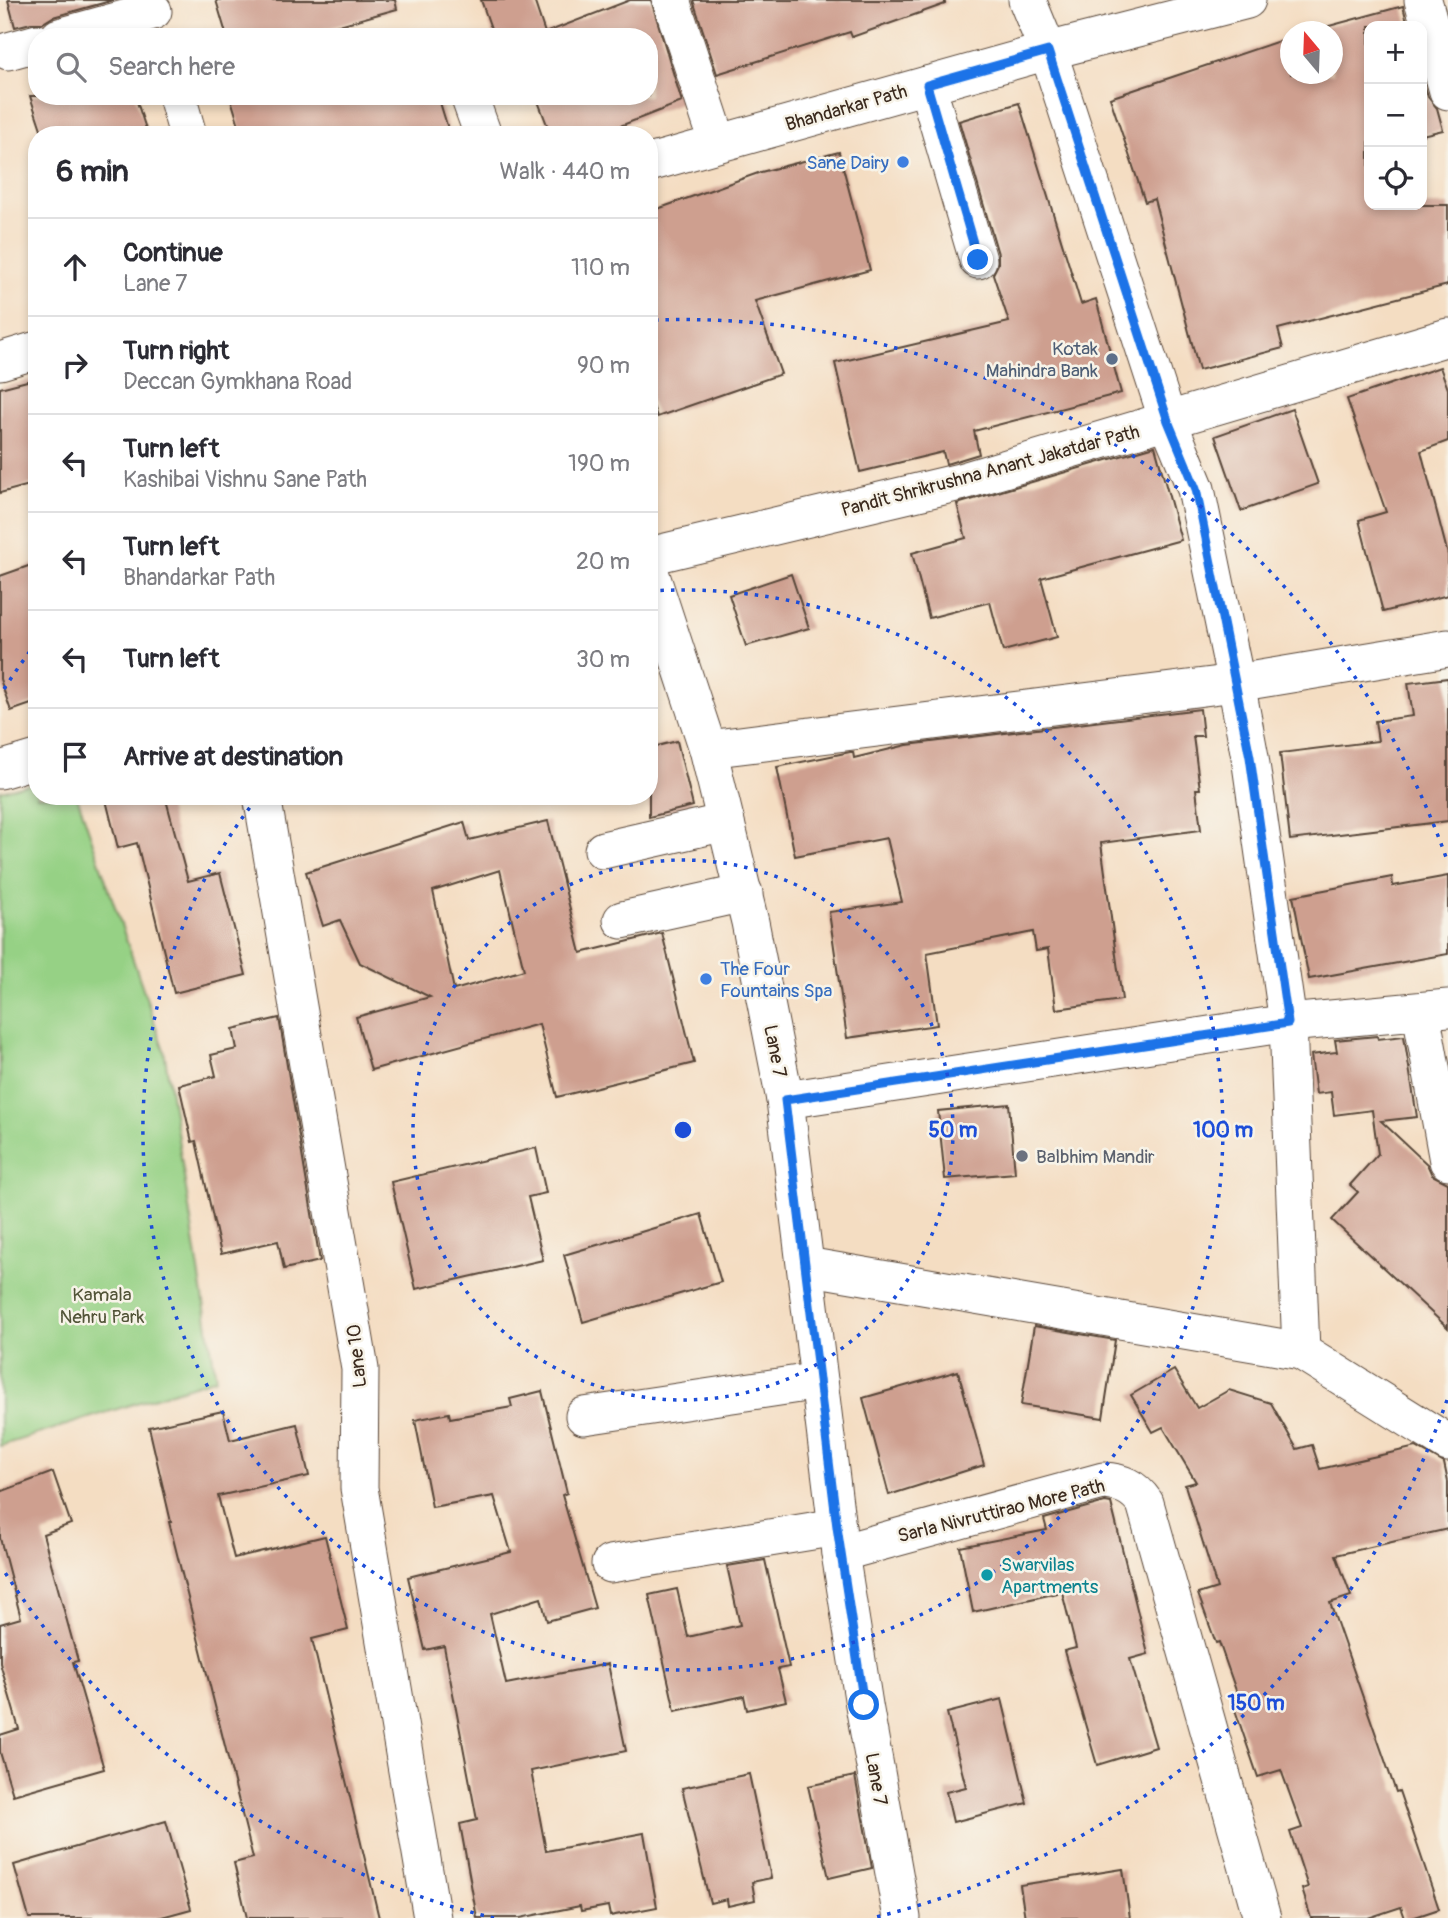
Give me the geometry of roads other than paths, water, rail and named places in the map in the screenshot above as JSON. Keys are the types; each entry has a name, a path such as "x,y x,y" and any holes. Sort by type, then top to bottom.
{"street":[{"path":"671,0 718,143"},
{"path":"1027,0 1048,51 1168,421 1196,489 1236,682 1250,757 1288,1023 1301,1351"},
{"name":"Bhandarkar Path","path":"658,160 1048,51 1247,0"},
{"path":"1423,0 1448,91"},
{"path":"100,28 154,16"},
{"path":"927,85 978,260"},
{"path":"180,105 185,126"},
{"path":"473,105 480,126"},
{"name":"Pandit Shrikrushna Anant Jakatdar Path","path":"658,554 960,482 1448,337"},
{"path":"0,361 28,353"},
{"name":"Lane 7","path":"658,614 708,749 744,893 785,1100 839,1540 864,1705 902,1918"},
{"path":"708,749 1236,682 1448,648"},
{"path":"0,769 28,762"},
{"name":"Lane 10","path":"264,805 360,1369 359,1488 432,1918"},
{"path":"603,850 726,822"},
{"path":"622,920 744,893"},
{"path":"785,1100 1288,1023 1435,1010 1448,1161"},
{"path":"806,1266 1301,1351 1448,1443"},
{"path":"584,1416 819,1381"},
{"name":"Sarla Nivruttirao More Path","path":"839,1540 1103,1481 1116,1482 1138,1493 1145,1503 1262,1918"},
{"path":"610,1564 839,1540"}],"place":[{"name":"Sane Dairy","path":"903,162"},
{"name":"Kotak Mahindra Bank","path":"1112,359"},
{"name":"The Four Fountains Spa","path":"706,979"},
{"name":"Balbhim Mandir","path":"1022,1156"},
{"name":"Swarvilas Apartments","path":"987,1575"}],"park label":[{"name":"Kamala Nehru Park","path":"102,1305"}]}
